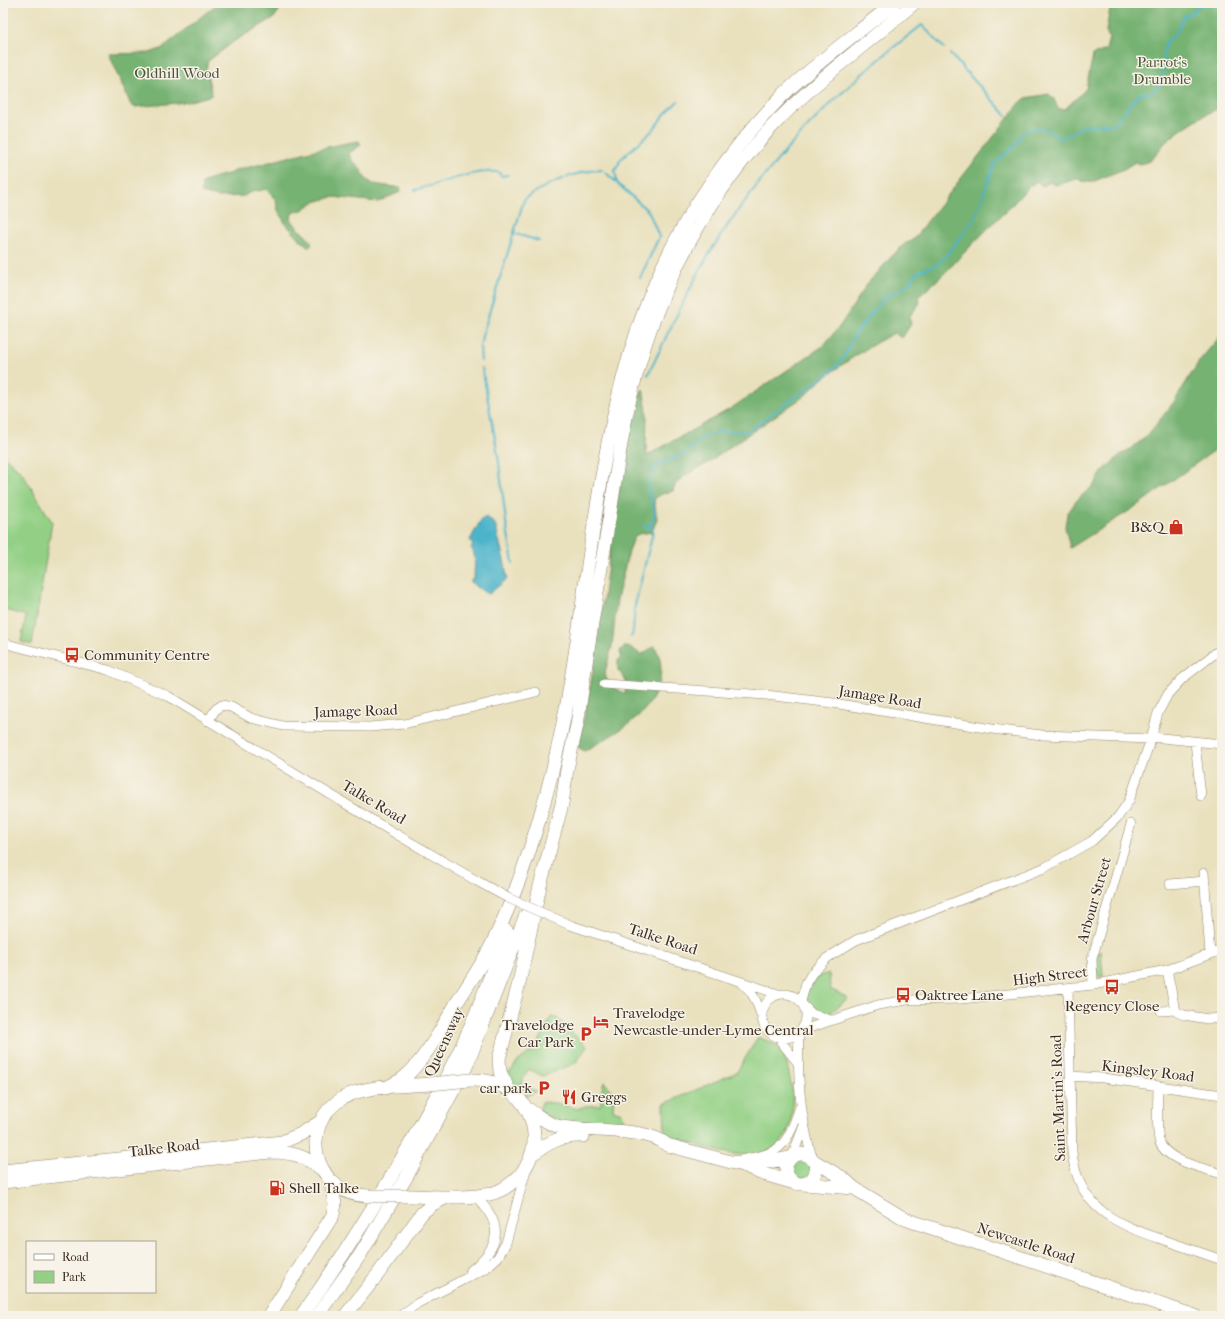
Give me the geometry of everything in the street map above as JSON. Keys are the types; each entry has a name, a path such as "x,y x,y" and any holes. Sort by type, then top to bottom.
{"highway":[{"path":"385,1088 401,1080 410,1072 447,1020 492,944 516,890 557,754 568,696 610,431 624,372 656,282 679,236 701,199 755,126 785,94 810,71 894,3"},
{"path":"509,1090 500,1072 499,1059 519,983 540,886 562,804 567,769 577,725 624,428 637,371 650,331 668,286 704,217 731,178 766,133 799,99 838,64 914,3"},
{"name":"Queensway","path":"301,1316 346,1252 390,1179 460,1051 494,967 527,872 548,797 557,754"},
{"name":"Queensway","path":"317,1316 360,1255 407,1176 466,1067 519,936 545,854 567,769"},
{"path":"269,1316 333,1215 335,1204 331,1183 324,1172 317,1153 316,1139 320,1122 334,1104 343,1097 357,1092 471,1080 491,1082 509,1090"},
{"name":"Newcastle Road","path":"509,1090 528,1109 554,1125 632,1133 661,1139 667,1145 746,1166 760,1173 799,1184 854,1188"},
{"path":"331,1183 345,1192 368,1196 475,1196 501,1190 517,1177 530,1157 535,1136 528,1109"},
{"name":"Talke Road","path":"3,1171 282,1142 302,1134 320,1122"},
{"name":"Newcastle Road","path":"530,1157 558,1138 567,1136 608,1138 658,1148 667,1145"},
{"name":"Talke Road","path":"3,1182 287,1152 305,1157 324,1172"},
{"path":"798,1154 804,1154 813,1160 816,1170 815,1176 808,1183 799,1184 789,1178 786,1173 786,1165 791,1158 798,1154"},
{"name":"Newcastle Road","path":"746,1166 791,1158"},
{"name":"Newcastle Road","path":"813,1160 843,1178 854,1188 905,1219 1195,1316"},
{"path":"345,1316 378,1274 422,1213 433,1204 448,1196"}],"street":[{"name":"Talke Road","path":"3,643 89,664 114,672 168,696 379,824 508,898 570,925 782,994"},
{"path":"813,1160 804,1124 798,1063 801,1031 806,1020 802,1003 806,983 812,973 827,958 856,940 1044,868 1092,841 1118,817 1129,801 1152,738 1158,713 1168,694 1182,679 1222,648"},
{"name":"Jamage Road","path":"604,684 766,695 833,703 984,728 1042,735 1152,738 1222,744"},
{"name":"Jamage Road","path":"208,721 216,709 222,705 231,707 252,718 283,726 370,728 404,724 536,692"},
{"path":"1195,742 1201,796"},
{"name":"Arbour Street","path":"1093,985 1091,968 1092,959 1131,824"},
{"path":"1170,884 1205,877 1210,954"},
{"name":"High Street","path":"801,1031 878,1005 907,1000 961,999 1093,985 1167,970 1222,950"},
{"path":"1167,970 1175,1010"},
{"name":"Talke Road","path":"735,979 749,989 755,998 761,1015"},
{"path":"798,1063 778,1038 766,1030 761,1015 765,1004 806,983"},
{"name":"Saint Martin's Road","path":"1068,988 1073,1165 1081,1185 1093,1202 1108,1216 1123,1226 1222,1260"},
{"path":"782,994 802,1003 812,1014 831,1020"},
{"path":"1161,1011 1175,1010 1184,1015 1208,1019 1222,1018"},
{"path":"778,1038 787,1039 801,1031"},
{"name":"Kingsley Road","path":"1070,1076 1103,1078 1222,1095"},
{"path":"1158,1086 1159,1140 1164,1149 1175,1158 1222,1174"},
{"path":"729,1162 768,1155 785,1144 793,1131 802,1103"},
{"path":"791,1158 804,1124"},
{"path":"400,1316 418,1303 486,1268 498,1257 516,1211 530,1157"},
{"path":"453,1284 479,1264 489,1254 494,1241 496,1231 494,1220 485,1206 475,1196"}],"green space":[{"name":"Oldhill Wood","path":"218,3 300,3 280,9 274,18 236,40 208,61 206,69 212,95 187,102 135,107 131,105 108,54 149,53 161,49"},
{"name":"Parrot's Drumble","path":"1111,3 1222,3 1222,107 1193,122 1180,131 1163,145 1153,158 1146,162 1140,164 1135,162 1124,169 1092,182 1077,179 1056,185 1050,182 1043,186 1037,181 1032,184 941,277 918,297 920,303 909,317 911,324 902,338 894,333 857,354 820,381 803,397 707,463 683,477 678,481 673,491 662,494 654,499 657,519 652,532 638,534 634,537 627,558 617,599 612,646 605,672 606,678 611,686 625,694 626,681 618,670 618,660 621,658 620,651 624,647 632,648 641,655 654,646 660,658 660,678 650,703 631,722 585,751 579,748 578,744 592,678 615,511 626,444 634,410 643,389 647,411 646,456 730,409 823,346 840,326 868,283 894,254 906,243 912,241 1020,103 1026,98 1049,94 1054,99 1058,109 1065,109 1086,89 1093,55 1106,50 1109,38 1106,31"},
{"path":"359,141 361,145 349,153 351,159 361,170 365,178 373,184 401,188 400,192 378,202 333,197 314,202 302,210 292,213 291,219 293,223 312,243 309,247 299,239 285,223 278,210 276,200 266,189 259,191 254,190 244,196 218,197 201,193 202,183 212,178 313,150"},
{"path":"1222,334 1222,445 1132,509 1070,548 1065,527 1067,514 1077,500 1094,485 1103,471 1120,455 1147,436 1174,402 1200,360"},
{"path":"3,455 22,473 52,522 32,645 21,642 26,616 3,609"},
{"path":"1101,951 1103,977 1099,977 1096,969 1097,954"},
{"path":"829,974 830,989 848,998 826,1017 807,1003 805,993 820,976"},
{"path":"551,1017 557,1018 587,1047 576,1063 543,1076 528,1069 521,1084 536,1091 527,1096 522,1094 504,1076 512,1070 516,1063 536,1048"},
{"path":"758,1037 777,1046 784,1055 788,1067 793,1107 791,1119 784,1139 776,1147 766,1152 741,1155 715,1150 665,1135 664,1104 737,1072"},
{"path":"604,1082 614,1092 613,1110 622,1113 627,1128 568,1124 552,1119 539,1110 542,1102 557,1103 577,1109 585,1106 601,1105 601,1093"},
{"path":"801,1159 808,1162 811,1169 808,1176 801,1179 794,1176 791,1169 794,1162"}],"water":[{"path":"486,517 495,524 505,564 507,579 489,594 470,582 474,577 475,562 474,554 471,548 473,544 470,540 482,518"}],"waterway":[{"path":"1026,131 1042,129 1051,132 1062,139 1081,127 1104,124 1109,125 1115,123 1139,94 1144,92 1148,94 1155,90 1160,84 1166,43 1176,33 1185,15 1190,14 1200,5 1218,4 1222,9"},
{"path":"1218,20 1217,17 1222,12"},
{"path":"648,375 686,295 712,249 733,217 781,156 834,100 922,25 944,48"},
{"path":"950,54 1007,116"},
{"path":"617,182 615,171 621,159 653,130 663,116 678,101"},
{"path":"631,637 633,632 635,605 653,532 651,523 655,514 648,488 654,467 684,454 703,437 723,431 745,432 751,429 829,373 843,359 855,334 885,297 905,287 919,271 936,265 946,256 974,220 995,163 1014,147 1023,133"},
{"path":"481,361 480,347 482,336 524,200 540,189 561,179 582,173 602,170"},
{"path":"415,190 458,177 481,172 500,173 501,176 508,175"},
{"path":"605,172 649,212 659,237 640,278"},
{"path":"513,233 539,241"},
{"path":"482,368 498,455 506,522 513,563"},
{"path":"643,525 652,528"}],"place":[{"name":"B&Q","path":"1176,527"},
{"name":"Community Centre","path":"72,655"},
{"name":"Regency Close","path":"1112,987"},
{"name":"Oaktree Lane","path":"903,995"},
{"name":"Travelodge Newcastle-under-Lyme Central","path":"601,1022"},
{"name":"Travelodge Car Park","path":"586,1034"},
{"name":"car park","path":"544,1088"},
{"name":"Greggs","path":"569,1097"},
{"name":"Shell Talke","path":"277,1188"}]}
